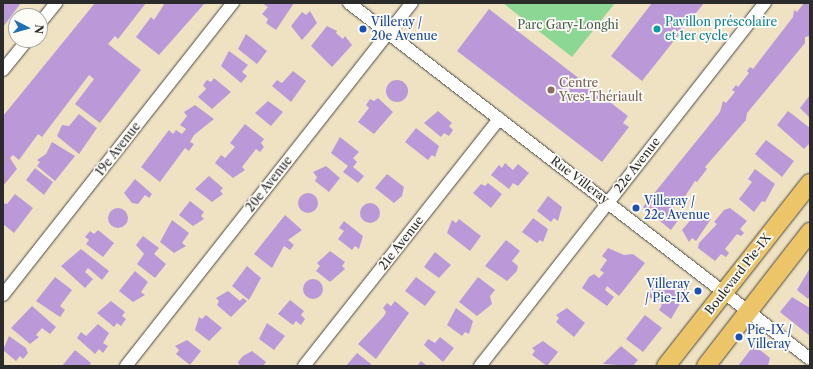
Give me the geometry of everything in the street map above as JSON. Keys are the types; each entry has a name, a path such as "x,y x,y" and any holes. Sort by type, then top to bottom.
{"main road":[{"name":"Boulevard Pie-IX","path":"666,366 810,183"},
{"path":"706,366 810,232"}],"street":[{"path":"48,13 56,3"},
{"name":"19e Avenue","path":"3,295 232,3"},
{"name":"Rue Villeray","path":"349,3 810,359"},
{"name":"20e Avenue","path":"126,366 412,3"},
{"name":"22e Avenue","path":"480,366 766,3"},
{"path":"3,70 21,48"},
{"name":"21e Avenue","path":"304,366 499,119"}],"green space":[{"name":"Parc Gary-Longhi","path":"503,3 615,3 572,57"}],"building":[{"path":"3,3 21,3 17,8 8,8 8,20 3,27"},
{"path":"95,3 146,3 118,39 115,36 108,44 141,70 100,123 75,104 94,79 89,75 42,137 38,134 19,160 13,155 10,158 17,169 3,186 3,116"},
{"path":"165,3 205,3 159,55 136,37 151,17 154,20"},
{"path":"262,3 294,3 276,30 266,23 268,19 262,14 268,7"},
{"name":"Pavillon préscolaire et 1er cycle","path":"652,3 704,3 642,81 611,56"},
{"path":"804,3 810,3 810,36 805,37 805,43 747,113 746,120 705,167 707,169 697,182 695,181 680,204 674,207 672,215 679,219 671,230 643,207 720,112 723,101 726,103 735,92 732,90 736,85 738,87 749,73 747,71 750,67 753,69 793,17 794,10 797,12"},
{"path":"489,9 628,116 623,123 629,127 602,162 457,51"},
{"path":"310,11 317,23 302,40 291,26 302,12 306,15"},
{"path":"327,26 337,31 336,33 343,39 345,36 352,45 332,67 311,46"},
{"path":"246,34 267,51 257,64 238,49"},
{"path":"229,51 248,65 242,72 247,76 241,83 221,66"},
{"path":"293,71 306,81 291,102 272,86 277,80 282,83"},
{"path":"214,78 231,92 212,109 198,97 206,89 203,85 207,80 211,82"},
{"path":"397,80 401,81 407,87 407,95 401,101 397,102 393,101 387,95 386,91 387,87 393,81"},
{"path":"810,95 810,118 800,108"},
{"path":"378,98 393,112 374,134 358,122 369,108 366,105 370,99 374,101"},
{"path":"268,101 283,112 271,126 255,113"},
{"path":"195,105 214,119 194,135 190,142 194,144 189,151 185,148 160,182 141,167 169,130 173,134 176,130 182,134 186,129 180,125 187,116 184,112"},
{"path":"438,111 452,123 449,126 453,130 449,136 444,133 441,137 424,123"},
{"path":"788,111 810,128 810,143 804,149 777,125"},
{"path":"79,114 97,128 79,154 57,136 62,125 69,126"},
{"path":"245,124 264,139 261,143 264,147 260,152 256,149 242,167 245,170 233,178 215,163 221,155 225,158 235,147 230,143"},
{"path":"416,128 439,146 435,157 432,155 428,160 405,142"},
{"path":"340,137 359,152 353,158 357,162 353,167 364,176 358,183 343,172 348,166 331,153"},
{"path":"766,140 794,161 782,177 755,154"},
{"path":"52,142 75,156 55,181 37,166 40,162 37,160 46,154"},
{"path":"505,163 513,170 518,164 529,173 518,186 513,183 509,189 491,175 499,165 502,168"},
{"path":"326,166 340,178 329,192 315,181 317,177 313,172"},
{"path":"35,168 53,182 44,195 26,180"},
{"path":"755,169 775,184 765,202 762,201 754,212 739,199 752,182 748,179"},
{"path":"387,174 404,187 402,196 394,203 375,188"},
{"path":"209,176 223,188 220,191 223,194 212,202 195,189"},
{"path":"135,179 152,194 149,198 145,195 138,204 132,203 124,193"},
{"path":"488,183 502,194 491,208 473,193 481,184 485,186"},
{"path":"304,193 312,193 318,199 318,207 312,213 304,213 298,207 298,199"},
{"path":"15,194 33,208 14,233 3,224 3,203 7,204"},
{"path":"548,196 562,207 558,221 554,218 551,222 537,211"},
{"path":"190,201 204,212 201,216 204,219 193,226 179,215"},
{"path":"366,203 374,203 380,209 380,217 374,223 366,223 360,217 360,209"},
{"path":"114,208 122,208 128,214 128,222 122,228 114,228 108,222 108,214"},
{"path":"730,208 747,221 740,229 744,233 741,236 737,234 725,249 729,253 726,257 721,254 715,261 698,248 699,243 717,224 714,222 724,210"},
{"path":"699,210 711,219 696,241 692,238 689,242 682,230"},
{"path":"285,215 302,230 288,240 294,245 290,250 284,246 272,268 254,254"},
{"path":"533,218 548,229 543,242 540,240 537,243 522,232"},
{"path":"459,219 481,236 470,251 447,233 452,220 456,223"},
{"path":"172,220 189,233 182,243 186,246 174,253 160,242"},
{"path":"344,221 363,236 359,249 355,246 352,250 338,239 344,231 339,228"},
{"path":"98,230 114,243 103,257 86,244 89,240 85,237 90,231 94,234"},
{"path":"143,236 159,248 154,254 166,264 155,278 137,264 144,254 136,245"},
{"path":"506,240 520,251 512,261 518,266 517,271 507,281 485,266"},
{"path":"608,248 624,255 633,254 645,263 619,296 607,286 605,290 614,297 607,306 582,288 589,277 594,274 599,278 604,273 600,270 607,260 602,256"},
{"path":"81,249 109,271 102,280 88,268 85,272 93,279 85,288 61,266"},
{"path":"330,251 345,262 342,266 345,269 330,282 316,271 320,266 317,263"},
{"path":"435,252 451,265 439,278 424,267"},
{"path":"247,266 261,278 249,300 232,286"},
{"path":"810,268 810,296 808,299 797,290"},
{"path":"135,271 148,282 141,292 145,295 133,302 119,291"},
{"path":"661,274 685,295 671,319 659,310 662,305 646,295"},
{"path":"55,277 72,290 60,306 65,310 60,317 36,301"},
{"path":"416,277 436,292 425,306 405,291"},
{"path":"478,277 495,290 490,296 492,304 477,316 459,302"},
{"path":"309,279 317,279 323,285 323,293 317,299 309,299 303,293 303,285"},
{"path":"228,291 240,301 243,298 247,301 231,317 217,305 219,301 216,298"},
{"path":"792,297 810,308 810,336 780,312"},
{"path":"290,300 304,311 301,315 305,319 301,325 296,321 293,325 278,314"},
{"path":"111,301 125,312 122,316 126,319 121,326 117,323 114,327 97,313"},
{"path":"395,301 409,313 376,359 358,344 384,316 386,312 383,308 387,303 391,306"},
{"path":"32,306 56,327 50,334 42,328 36,335 39,337 30,344 11,328"},
{"path":"456,308 473,321 469,334 465,332 462,336 447,325"},
{"path":"567,308 585,323 574,337 556,322 559,318 556,315"},
{"path":"206,315 222,328 209,341 195,330 199,317 202,319"},
{"path":"645,315 662,328 643,352 626,339"},
{"path":"267,323 285,336 274,350 259,339"},
{"path":"98,324 109,333 103,343 108,346 103,353 99,349 95,354 77,338 81,332 86,336"},
{"path":"9,336 26,348 28,353 23,359 20,356 16,361 3,350"},
{"path":"440,337 454,348 443,362 424,345 428,339 435,343"},
{"path":"187,340 201,351 190,365 176,354 179,350 175,346"},
{"path":"543,341 558,352 547,366 532,355 535,351 532,348"},
{"path":"754,345 770,358 768,366 738,366"},
{"path":"621,346 638,360 633,366 603,364"},
{"path":"75,350 91,363 89,366 62,366"},
{"path":"252,351 266,362 263,366 240,366 238,362 243,356"},
{"path":"357,353 371,364 370,366 346,366"},
{"path":"421,361 427,366 417,366"}],"place":[{"name":"Villeray / 20e Avenue","path":"363,29"},
{"name":"Pavillon préscolaire et 1er cycle","path":"657,29"},
{"name":"Centre Yves-Thériault","path":"551,90"},
{"name":"Villeray / 22e Avenue","path":"636,208"},
{"name":"Villeray / Pie-IX","path":"698,291"},
{"name":"Pie-IX / Villeray","path":"739,337"}]}
